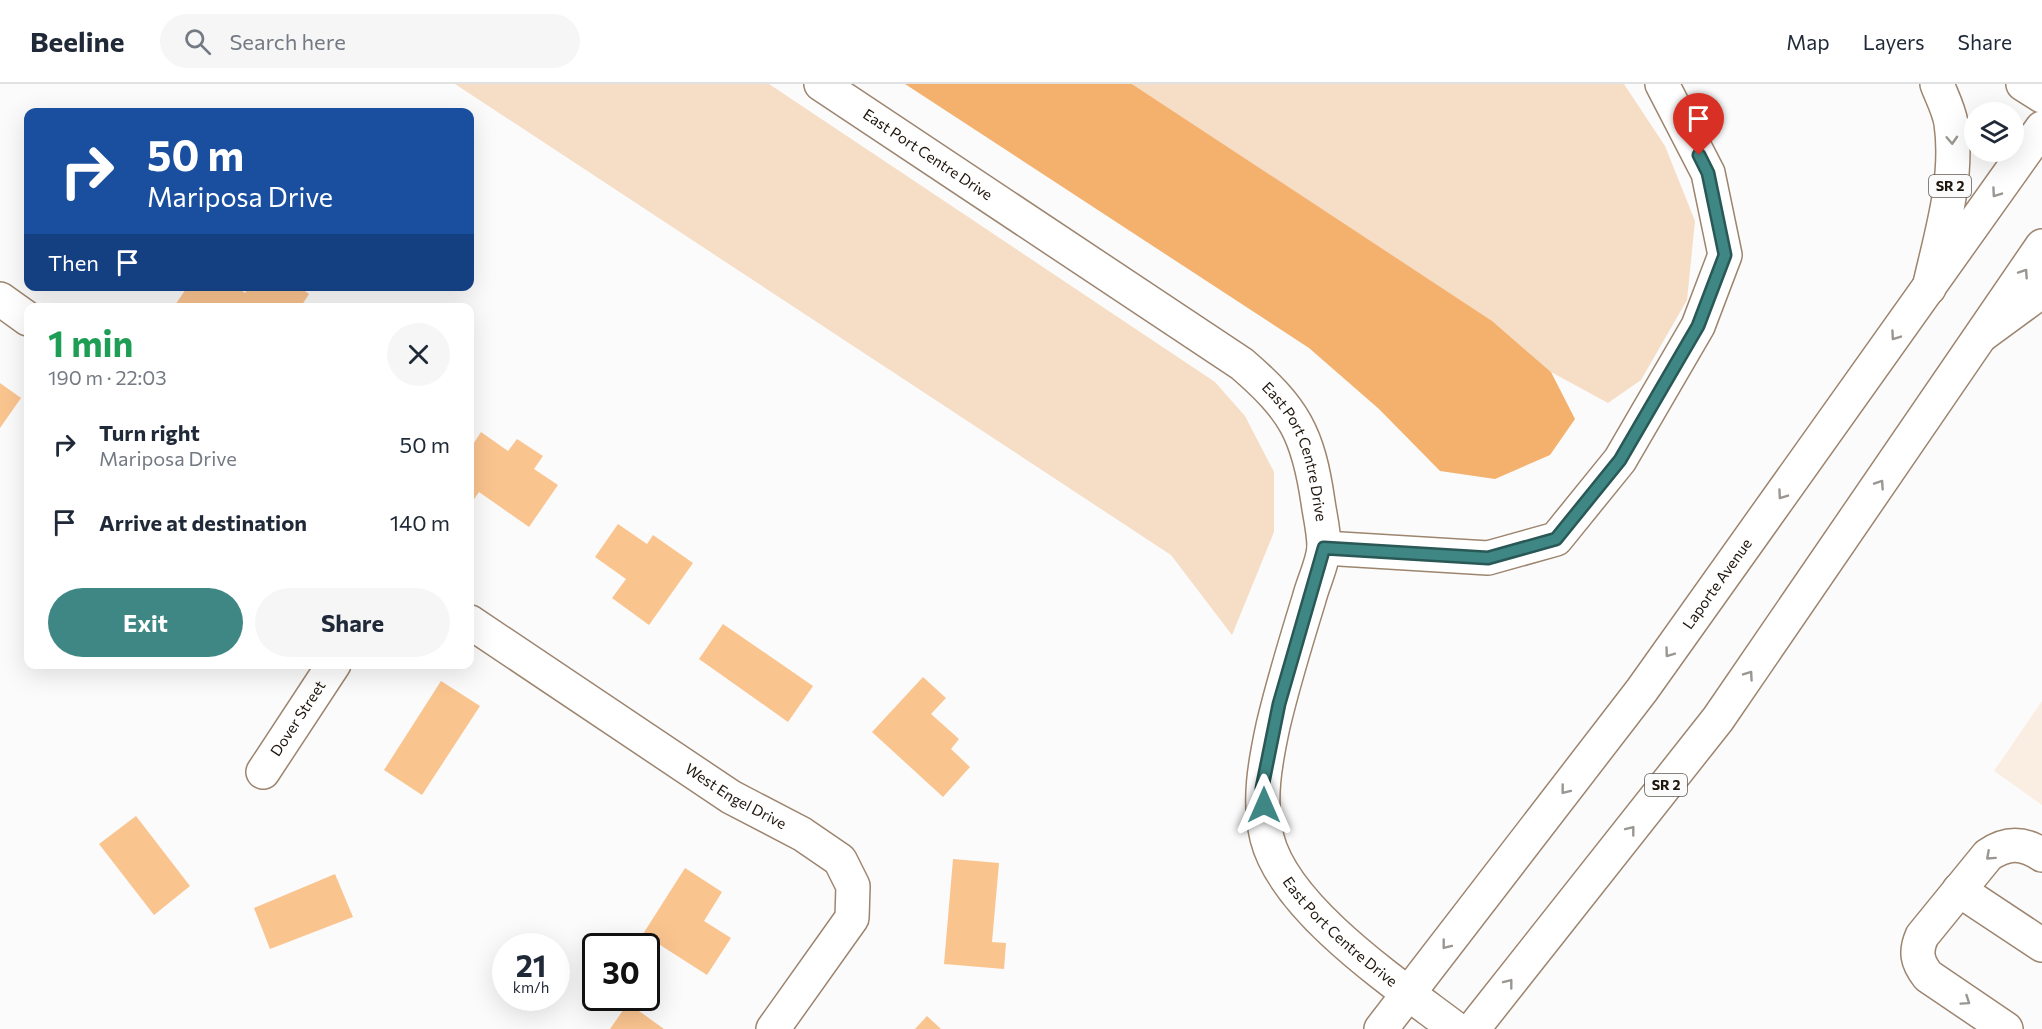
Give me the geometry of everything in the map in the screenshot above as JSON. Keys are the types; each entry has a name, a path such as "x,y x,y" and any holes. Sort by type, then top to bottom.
{"main road":[{"name":"East Port Centre Drive","path":"821,84 1232,357 1270,387 1302,434 1312,461 1324,548 1283,684 1269,744 1262,788 1267,839 1288,881 1315,917 1456,1029"},
{"path":"1324,548 1488,558 1556,539 1620,460 1698,326 1725,255 1708,173 1662,84"},
{"name":"SR 2","path":"1929,288 1945,219 1953,164 1951,122 1937,84"},
{"path":"2023,84 2042,96"},
{"name":"Laporte Avenue","path":"1381,1029 1642,690 2042,128"},
{"name":"SR 2","path":"1473,1029 1718,719 2042,246"},
{"path":"1982,335 2042,291"},
{"path":"0,299 24,315"},
{"name":"West Engel Drive","path":"474,625 731,797 802,834 840,860 853,886 852,918 773,1029"},
{"name":"Dover Street","path":"263,772 331,669"},
{"path":"2006,1029 1928,976 1917,958 1917,947 1922,936 1988,855 2001,847 2015,844 2030,847 2042,855"},
{"path":"1959,890 2042,945"}],"shaded area":[{"path":"455,84 769,84 1215,382 1245,416 1274,472 1274,532 1232,635 1171,555"},
{"path":"905,84 1132,84 1492,321 1551,372 1575,419 1550,455 1495,479 1440,471 1379,409 1309,348"},
{"path":"1132,84 1624,84 1665,146 1695,221 1687,300 1641,380 1608,403 1551,372 1491,321"},
{"path":"2042,701 2042,805 1994,771"}],"building":[{"path":"185,291 242,291 245,293 246,291 305,291 309,294 303,303 176,303"},
{"path":"0,383 21,398 0,428"},
{"path":"481,432 508,451 517,439 543,456 534,469 558,485 529,527 479,492 474,499 474,443"},
{"path":"618,524 647,544 653,535 693,563 649,625 612,598 626,579 595,557"},
{"path":"723,624 813,686 788,722 699,659"},
{"path":"923,677 946,698 931,714 959,739 951,749 970,767 943,797 872,732"},
{"path":"441,681 480,706 422,795 384,770"},
{"path":"136,816 190,886 154,915 99,844"},
{"path":"953,859 999,863 992,942 1006,943 1004,969 944,964"},
{"path":"685,868 722,892 704,921 731,938 707,975 660,945 660,933 644,933"},
{"path":"335,874 353,917 270,949 254,908"},
{"path":"622,1011 639,1011 664,1029 610,1029"},
{"path":"927,1016 941,1029 915,1029"}],"route":[{"path":"1264,805 1262,788 1269,744 1283,684 1324,548 1488,558 1556,539 1620,460 1698,326 1725,255 1708,173 1699,155"}]}
